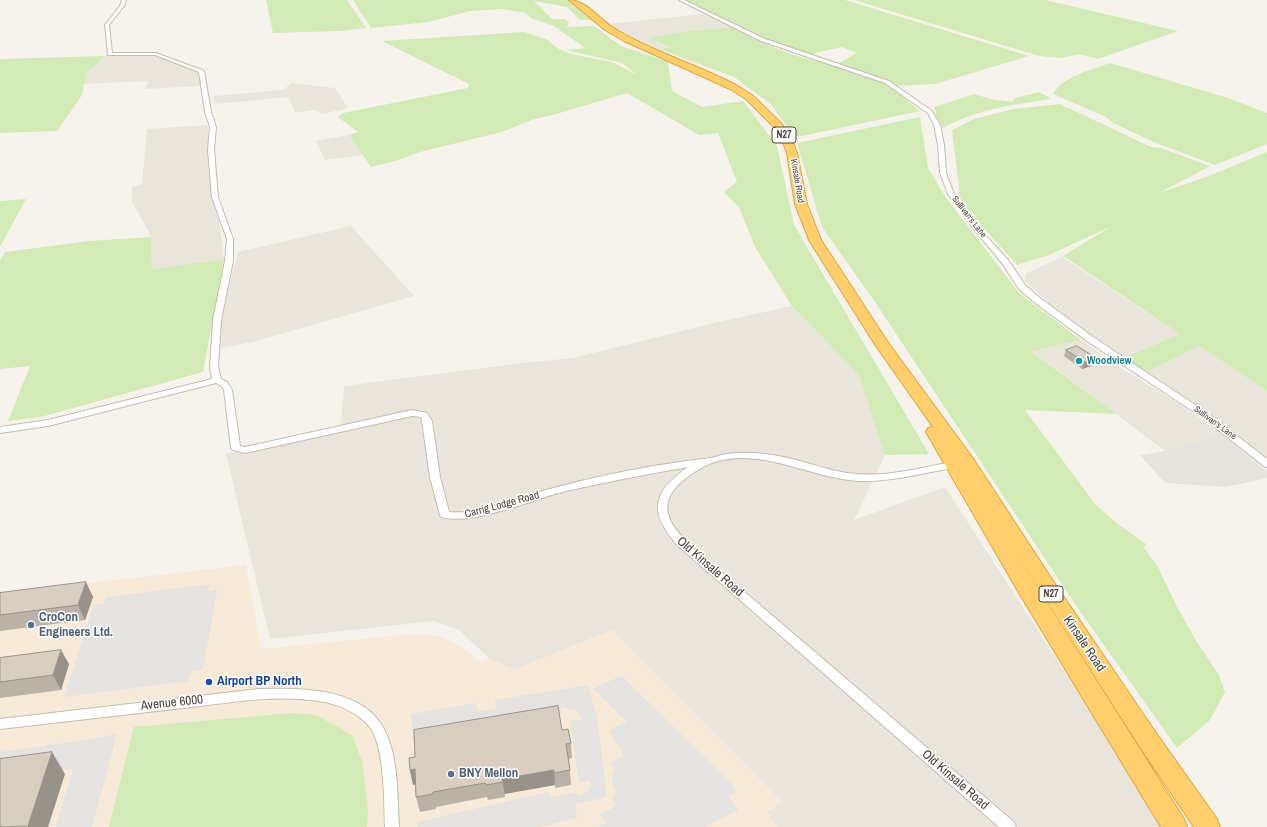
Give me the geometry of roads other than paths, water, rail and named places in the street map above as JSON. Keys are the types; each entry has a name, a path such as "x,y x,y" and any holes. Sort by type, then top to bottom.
{"highway":[{"name":"Kinsale Road","path":"573,0 608,28 627,40 718,78 750,97 776,124 787,140 792,153 801,204 814,240 893,361 966,461 1048,589 1148,740 1208,827"},
{"name":"Kinsale Road","path":"893,361 1026,588 1175,827"}],"street":[{"path":"0,430 63,419 216,380 214,366 216,336 229,260 230,240 215,197 211,150 213,127 208,112 201,71 156,54 110,54 107,26 122,6 124,0"},
{"name":"Sullivan's Lane","path":"680,0 763,40 887,82 930,112 937,125 941,145 943,173 951,194 975,227 1005,262 1022,287 1037,300 1090,339 1206,416 1267,464"},
{"name":"Carrig Lodge Road","path":"216,380 224,384 228,390 236,448 245,450 420,410 427,422 435,477 445,515 456,517 494,509 545,493 598,481 707,461"},
{"name":"Old Kinsale Road","path":"953,465 868,478 833,473 772,458 738,457 707,461 683,476 666,492 663,501 662,514 676,538 1009,827"},
{"name":"Avenue 6000","path":"0,724 259,694 290,693 327,697 354,707 374,723 382,742 386,760 392,827"}],"place":[{"name":"Woodview","path":"1079,361"},
{"name":"CroCon Engineers Ltd.","path":"31,625"},
{"name":"Airport BP North","path":"209,682"},
{"name":"BNY Mellon","path":"451,774"}]}
